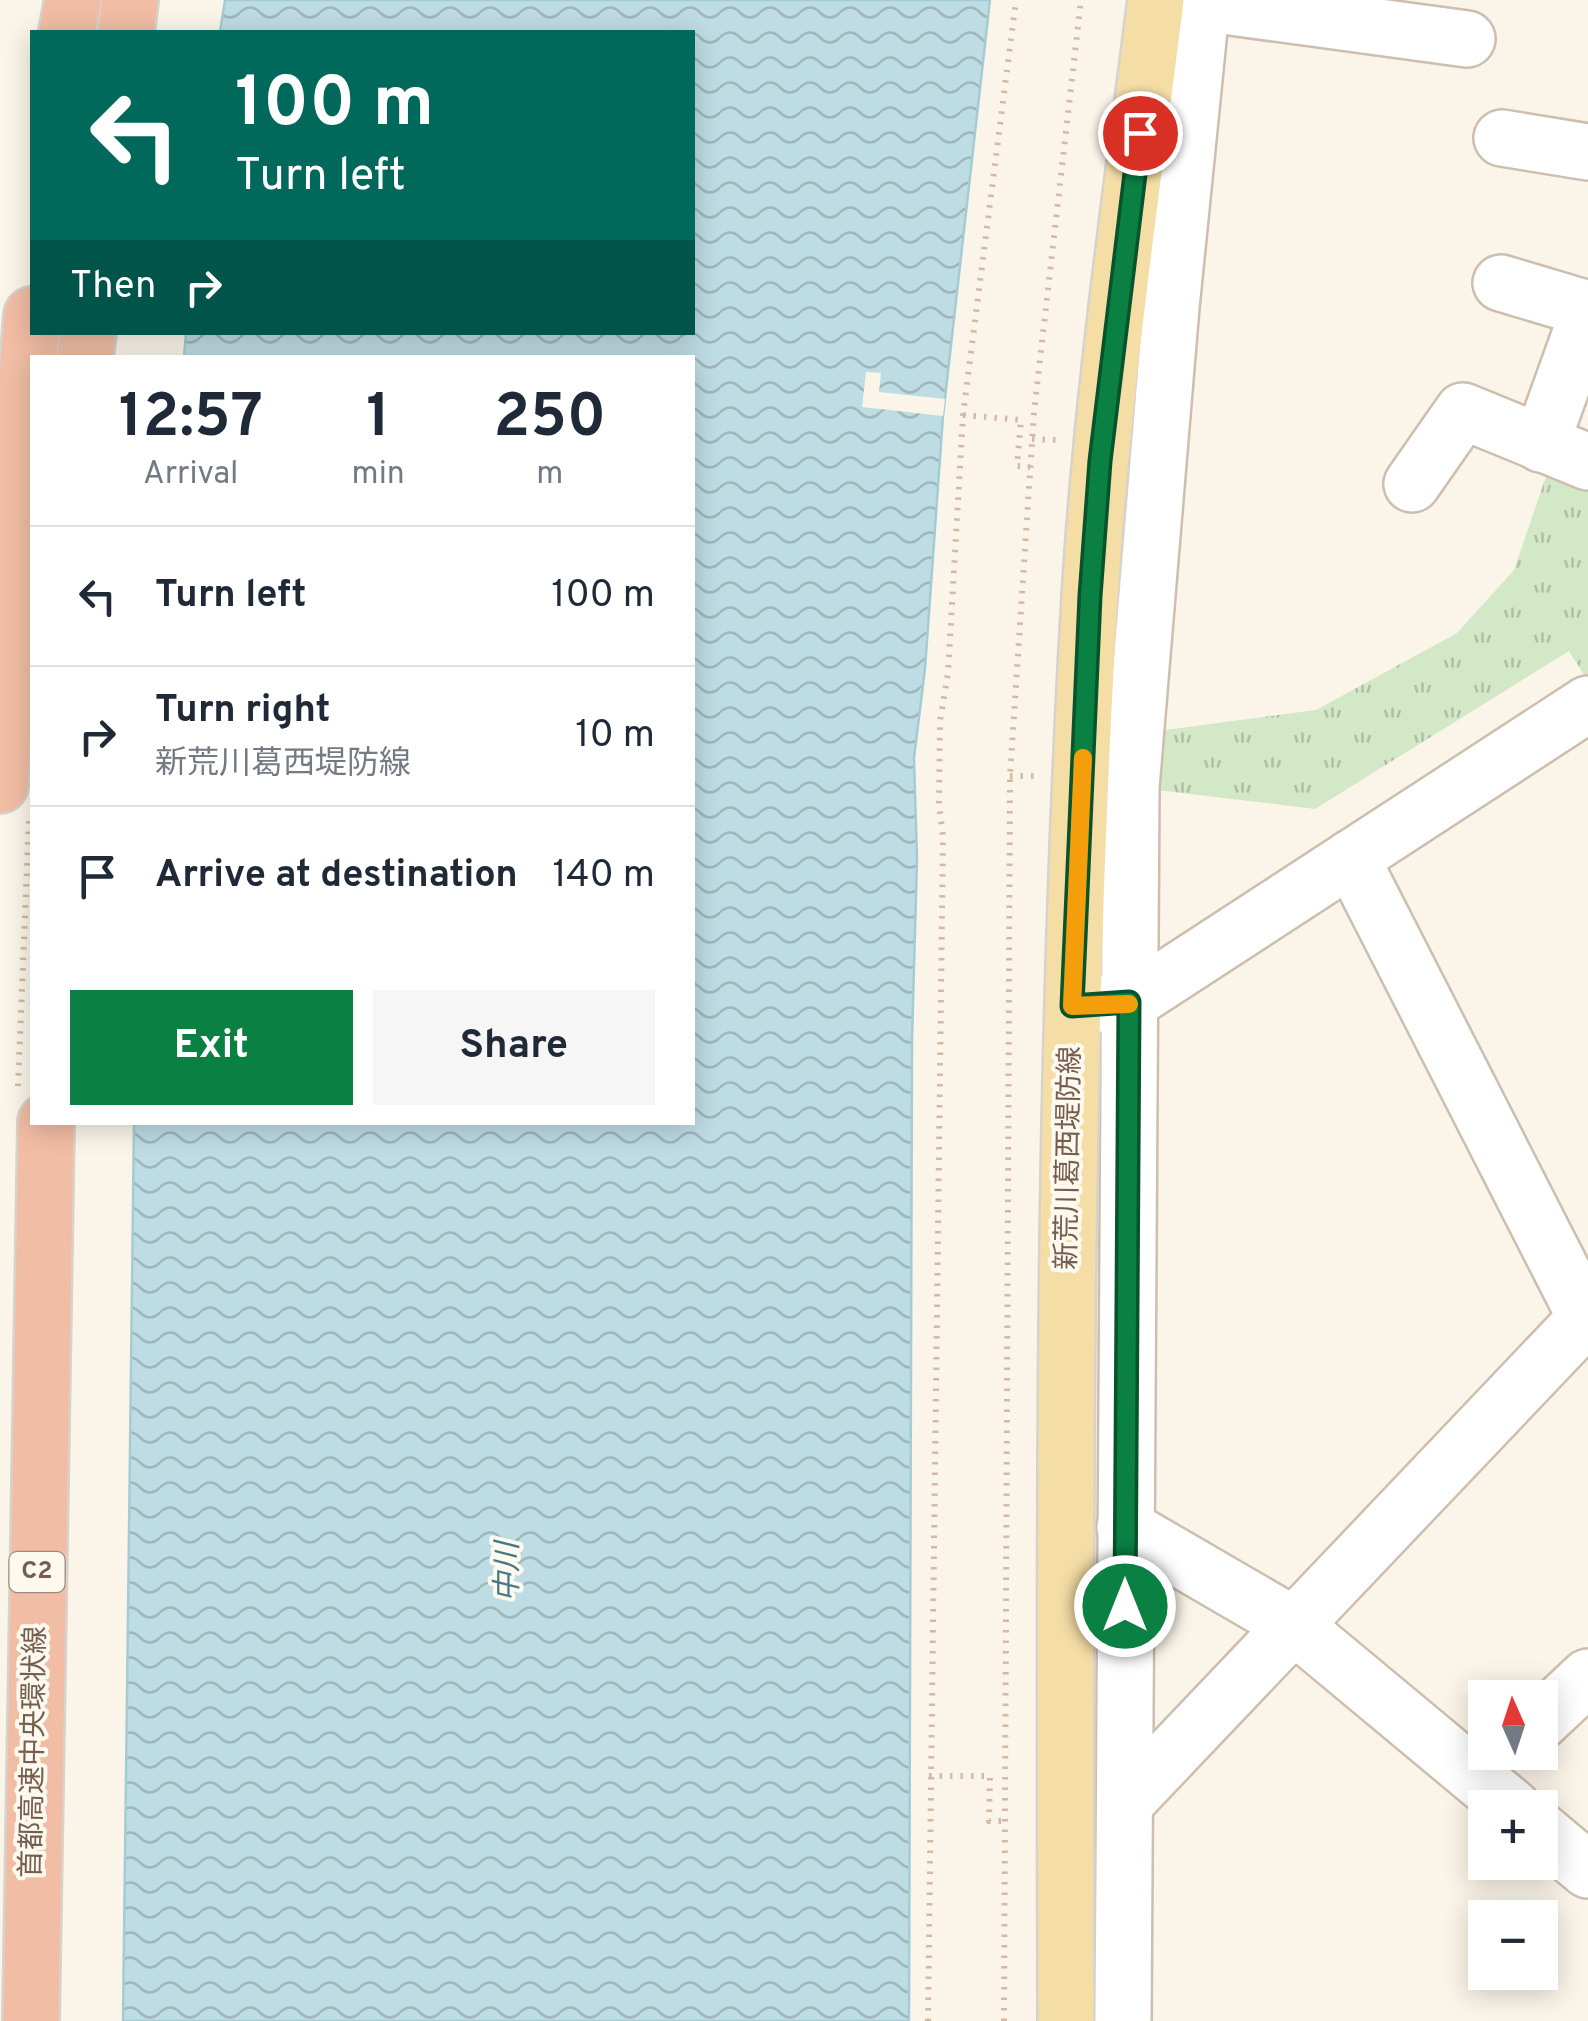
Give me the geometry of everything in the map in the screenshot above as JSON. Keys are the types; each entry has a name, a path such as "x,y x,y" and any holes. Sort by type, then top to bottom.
{"highway":[{"path":"67,30 73,0"},
{"path":"126,30 130,0"},
{"path":"0,784 30,335"},
{"name":"首都高速中央環状線","path":"32,2021 46,1125"}],"main road":[{"name":"新荒川葛西堤防線","path":"1066,2021 1064,1474 1072,1006 1090,596 1100,461 1187,1"}],"street":[{"path":"1123,2021 1132,770 1169,327 1187,1 1467,39"},
{"path":"1502,138 1588,152"},
{"path":"1412,484 1462,411 1564,453 1588,311 1501,283"},
{"path":"1072,1006 1129,1002 1588,704"},
{"path":"1126,1802 1587,1317 1351,858"},
{"path":"1124,1527 1292,1624 1500,1780"},
{"path":"1558,1705 1588,1677"},
{"path":"1558,1845 1588,1870"}],"path":[{"path":"928,2021 942,855 939,756 964,415 1016,0"},
{"path":"1004,2021 1010,776 1030,467 1082,0"},
{"path":"964,415 1021,420 1017,466 1030,467"},
{"path":"929,1776 990,1776 989,1821 1005,1820"}],"green space":[{"path":"1555,450 1588,462 1588,681 1569,651 1315,809 1131,787 1135,734 1316,710 1457,633 1514,570"}],"water":[{"name":"中川","path":"225,0 990,0 943,416 925,669 914,758 917,859 912,1040 909,2021 123,2021 134,1125 695,1125 695,355 184,355 186,335 695,335 695,30 220,30"}],"pier":[{"path":"866,372 881,373 879,392 945,399 943,416 862,407"}],"slow traffic":[{"path":"1083,758 1072,1006 1129,1004"}],"route":[{"path":"1125,1606 1129,1002 1072,1006 1090,596 1100,461 1140,133"}]}
